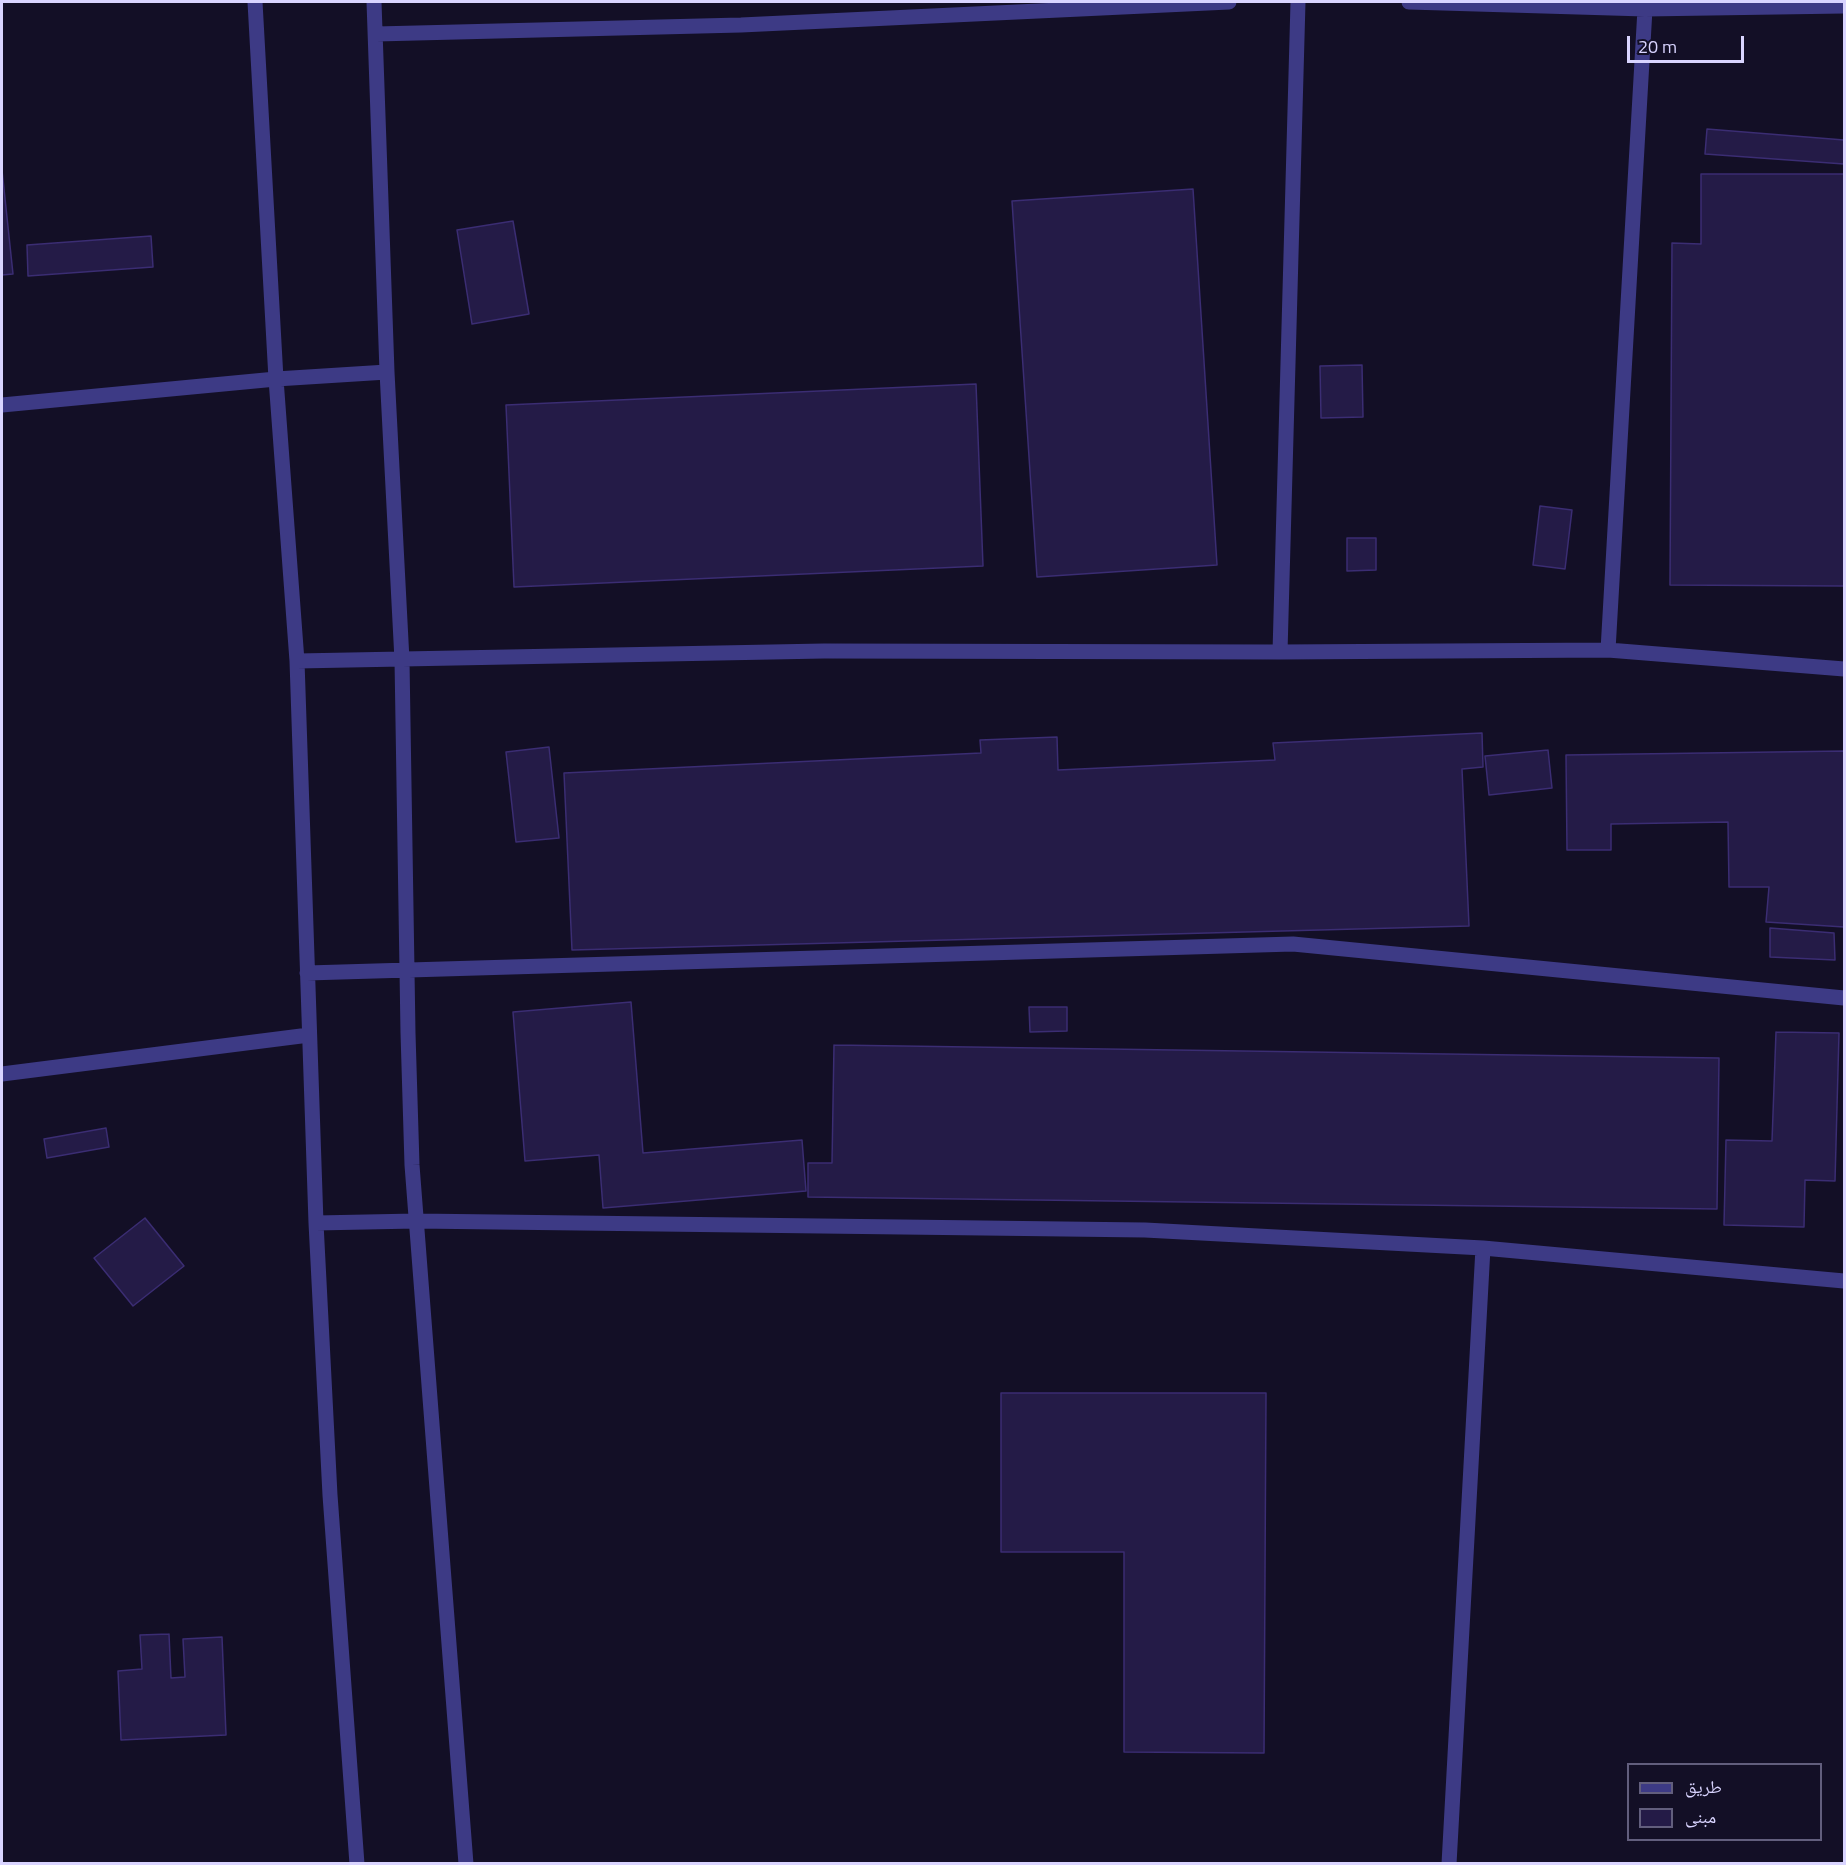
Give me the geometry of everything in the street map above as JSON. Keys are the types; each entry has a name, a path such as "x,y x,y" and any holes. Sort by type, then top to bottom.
{"street":[{"path":"255,2 276,379 297,661 316,1223 330,1495 357,1863"},
{"path":"374,2 387,372 402,660 412,1153 466,1863"},
{"path":"376,34 741,25 1230,2"},
{"path":"1280,652 1298,2"},
{"path":"1409,2 1646,9 1845,6"},
{"path":"1608,650 1646,9"},
{"path":"2,405 276,379 387,372"},
{"path":"297,661 824,651 1608,650 1845,669"},
{"path":"307,973 1293,944 1845,998"},
{"path":"2,1074 309,1035"},
{"path":"316,1223 416,1221 1145,1230 1483,1248 1845,1281"},
{"path":"1449,1863 1483,1248"}],"building":[{"path":"1707,129 1844,140 1844,164 1705,154"},
{"path":"2,170 13,274 2,275"},
{"path":"1701,174 1844,174 1844,586 1670,585 1672,243 1701,244"},
{"path":"1193,189 1217,565 1037,577 1012,201"},
{"path":"513,221 529,314 472,324 457,230"},
{"path":"151,236 153,267 28,276 27,245"},
{"path":"1362,365 1363,417 1321,418 1320,366"},
{"path":"976,384 983,566 514,587 506,405"},
{"path":"1540,506 1572,510 1565,569 1533,565"},
{"path":"1347,538 1376,538 1376,570 1347,571"},
{"path":"1482,733 1483,767 1462,769 1469,926 572,950 564,773 981,753 980,740 1057,737 1058,770 1275,760 1273,743"},
{"path":"549,747 559,838 516,842 506,752"},
{"path":"1548,750 1552,788 1489,795 1485,756"},
{"path":"1844,751 1844,927 1766,922 1769,887 1729,887 1728,822 1611,824 1611,850 1567,850 1566,755"},
{"path":"1770,928 1834,933 1835,960 1770,957"},
{"path":"631,1002 643,1153 802,1140 806,1191 603,1208 599,1155 525,1161 513,1012"},
{"path":"1029,1007 1067,1007 1067,1031 1030,1032"},
{"path":"1776,1032 1839,1033 1835,1181 1805,1180 1804,1227 1724,1225 1726,1140 1772,1141"},
{"path":"834,1045 1719,1058 1717,1209 808,1197 808,1163 832,1163"},
{"path":"106,1128 109,1147 47,1158 44,1139"},
{"path":"145,1218 184,1266 133,1306 94,1258"},
{"path":"1001,1393 1266,1393 1264,1753 1124,1752 1124,1552 1001,1552"},
{"path":"169,1634 171,1678 185,1677 183,1639 222,1637 226,1735 121,1740 118,1671 142,1669 140,1635"}]}
